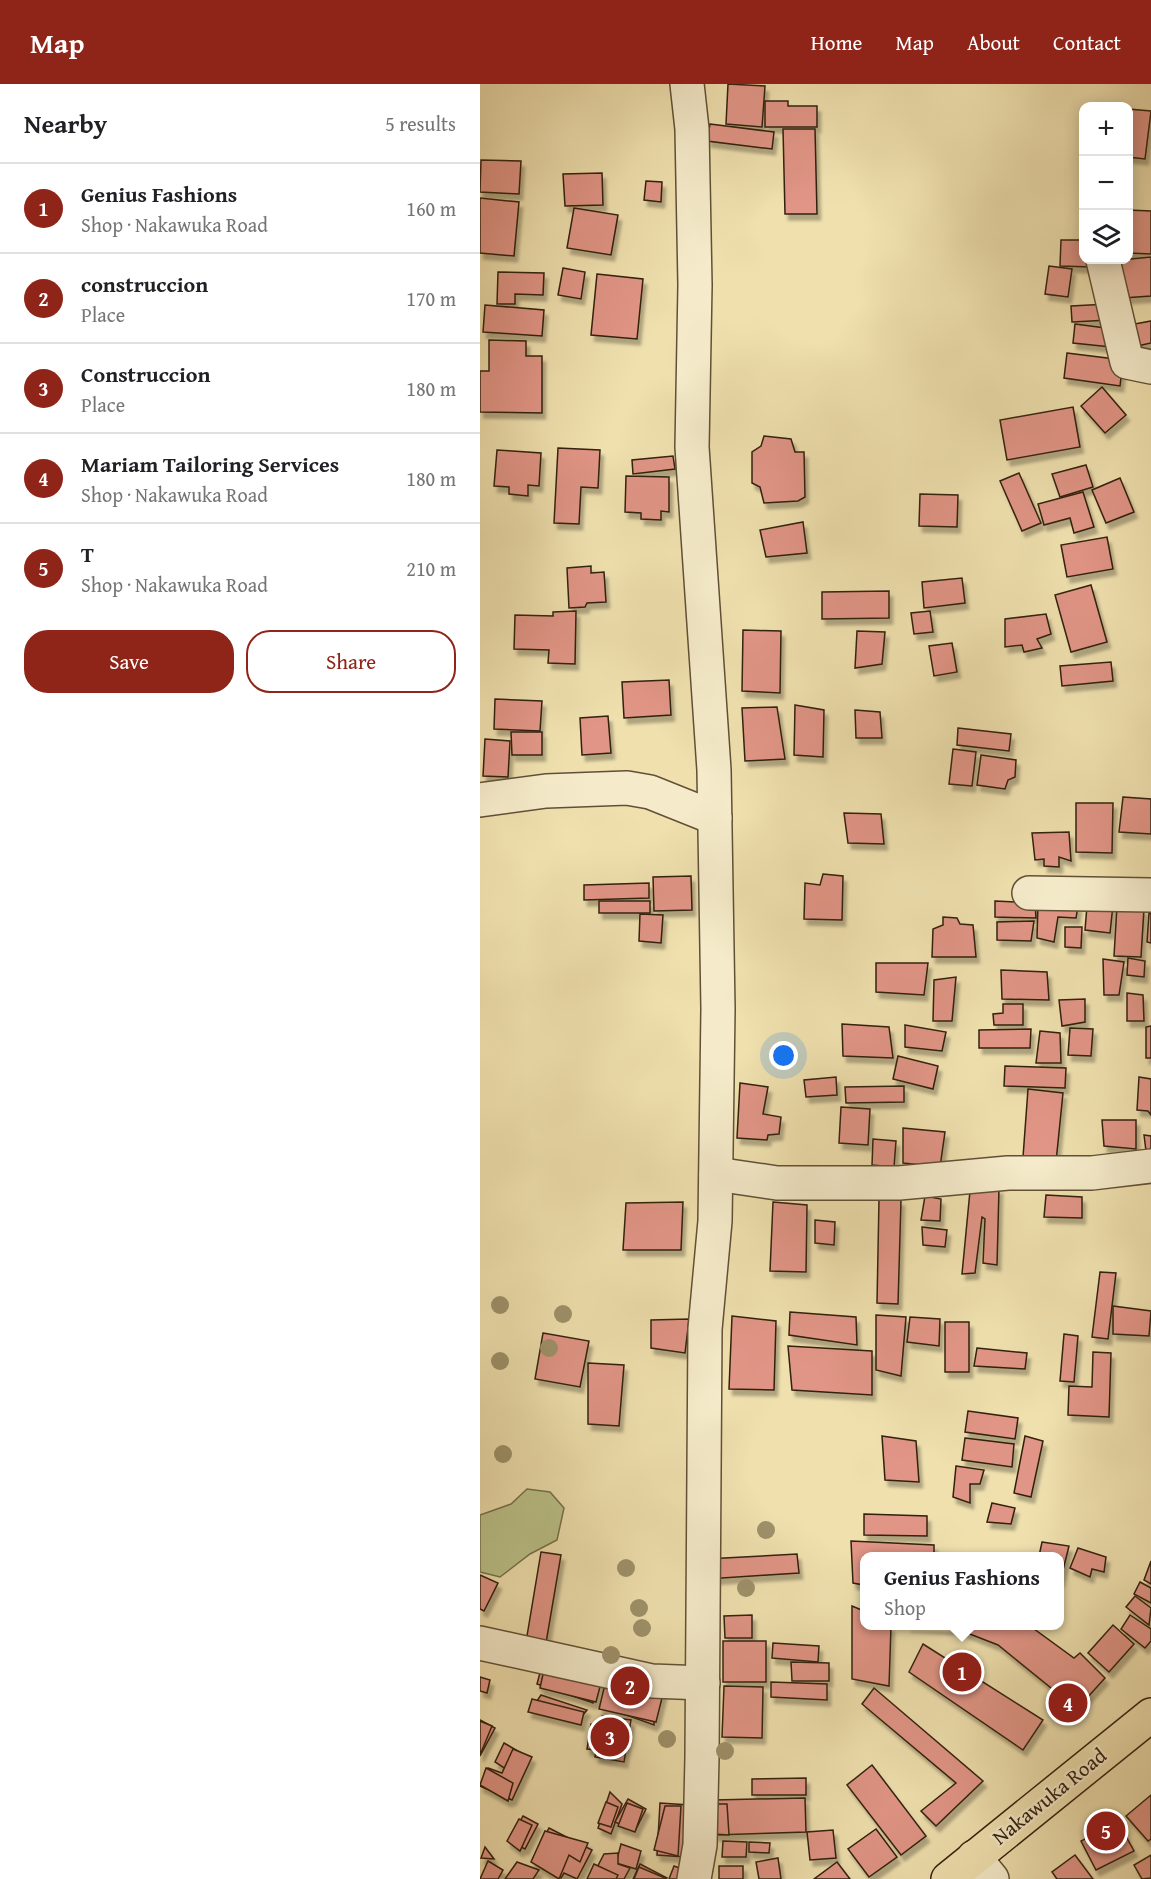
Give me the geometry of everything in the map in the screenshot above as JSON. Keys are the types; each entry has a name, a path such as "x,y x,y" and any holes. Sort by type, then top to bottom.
{"main road":[{"name":"Nakawuka Road","path":"948,1879 983,1868 1151,1715"}],"street":[{"path":"687,84 692,129 694,273 692,447 714,770 718,1009 716,1174 705,1329 700,1845 694,1879"},
{"path":"1104,264 1127,362 1151,367"},
{"path":"480,800 546,791 627,788 650,792 715,818"},
{"path":"1029,893 1151,895"},
{"path":"716,1174 777,1183 899,1183 1008,1173 1092,1173 1151,1166"},
{"path":"480,1643 652,1681 703,1683"}],"green space":[{"path":"527,1489 550,1492 564,1508 557,1540 530,1554 500,1577 480,1572 480,1515 511,1504"}],"building":[{"path":"728,84 765,86 762,127 726,124"},
{"path":"765,101 788,101 788,106 817,106 817,127 765,127"},
{"path":"1133,109 1151,111 1145,159 1133,158"},
{"path":"710,124 774,132 772,149 707,141"},
{"path":"783,129 815,129 817,214 785,214"},
{"path":"481,160 521,161 519,194 480,192"},
{"path":"602,173 603,205 565,206 563,174"},
{"path":"646,181 662,182 661,202 644,200"},
{"path":"480,198 519,202 514,256 480,253"},
{"path":"574,208 618,215 611,255 567,248"},
{"path":"1133,210 1151,211 1151,254 1133,253"},
{"path":"1061,240 1079,240 1079,264 1092,264 1092,267 1060,266"},
{"path":"1151,257 1151,296 1123,298 1120,264 1133,264 1133,259"},
{"path":"1049,266 1072,269 1068,297 1045,294"},
{"path":"563,268 585,272 581,299 558,295"},
{"path":"498,272 544,273 543,295 515,294 515,304 497,304"},
{"path":"597,274 643,279 637,339 591,335"},
{"path":"1108,304 1109,320 1072,322 1071,306"},
{"path":"485,305 544,310 542,336 483,332"},
{"path":"1151,321 1151,343 1133,347 1129,325"},
{"path":"1075,324 1113,329 1111,347 1073,343"},
{"path":"489,340 526,341 526,356 542,356 542,413 480,412 480,371 489,371"},
{"path":"1067,353 1123,360 1120,386 1064,378"},
{"path":"1102,387 1126,415 1105,433 1081,406"},
{"path":"1073,407 1080,447 1007,460 1000,420"},
{"path":"764,436 791,439 795,452 804,452 805,497 798,501 764,503 760,487 752,483 752,452 761,446"},
{"path":"558,448 600,450 598,488 581,487 579,524 554,523"},
{"path":"497,450 541,453 539,486 528,485 528,496 509,494 509,487 494,486"},
{"path":"673,456 675,469 633,474 632,460"},
{"path":"1086,465 1093,487 1060,497 1052,474"},
{"path":"1019,473 1041,523 1022,531 1000,481"},
{"path":"626,476 669,477 669,512 661,511 661,520 641,519 641,513 625,512"},
{"path":"1120,478 1134,512 1106,523 1092,490"},
{"path":"1083,492 1094,527 1074,533 1070,518 1044,525 1038,504"},
{"path":"920,494 958,495 957,527 919,526"},
{"path":"803,522 807,553 766,557 760,530"},
{"path":"1107,537 1113,569 1067,577 1061,545"},
{"path":"591,566 591,573 604,572 606,602 587,603 585,607 569,608 567,568"},
{"path":"962,578 965,603 924,608 922,582"},
{"path":"1091,585 1107,642 1071,652 1055,595"},
{"path":"889,591 889,618 822,619 822,592"},
{"path":"576,611 575,664 548,663 549,650 514,649 515,615 553,616 553,612"},
{"path":"930,611 933,632 914,634 911,613"},
{"path":"1046,614 1051,634 1037,639 1042,648 1024,652 1022,645 1005,647 1005,619"},
{"path":"743,630 781,631 780,693 742,691"},
{"path":"857,631 885,632 882,664 855,668"},
{"path":"952,643 957,672 934,676 929,646"},
{"path":"1111,662 1113,681 1062,686 1060,666"},
{"path":"669,680 671,715 624,718 622,682"},
{"path":"495,699 542,701 540,731 494,729"},
{"path":"795,705 824,710 823,757 794,755"},
{"path":"777,707 785,759 745,761 742,708"},
{"path":"855,710 880,712 882,738 856,738"},
{"path":"608,716 611,753 582,755 580,718"},
{"path":"958,728 1011,734 1009,751 957,745"},
{"path":"511,732 542,732 542,755 512,755"},
{"path":"485,739 510,741 508,777 483,776"},
{"path":"953,749 976,752 972,786 949,784"},
{"path":"981,755 1016,760 1015,777 1008,780 1005,789 977,785"},
{"path":"1123,797 1151,799 1151,834 1119,832"},
{"path":"1076,803 1113,803 1112,853 1076,852"},
{"path":"844,813 881,814 884,844 848,843"},
{"path":"1069,832 1071,861 1059,857 1059,867 1044,866 1044,859 1035,860 1032,833"},
{"path":"823,874 843,876 842,920 804,919 805,883 820,885"},
{"path":"691,876 692,910 654,911 653,877"},
{"path":"649,883 649,898 584,900 584,885"},
{"path":"599,901 650,901 650,913 599,913"},
{"path":"995,901 1035,903 1036,918 995,917"},
{"path":"1038,903 1078,906 1076,918 1058,917 1054,942 1037,938"},
{"path":"1113,905 1110,933 1085,930 1087,906"},
{"path":"1117,906 1144,909 1141,957 1114,956"},
{"path":"1149,913 1151,914 1151,943 1147,942"},
{"path":"640,914 663,915 661,943 639,941"},
{"path":"943,917 957,918 960,924 973,925 976,957 932,957 933,929 943,925"},
{"path":"1034,921 1031,941 997,940 997,922"},
{"path":"1065,927 1082,927 1081,948 1065,947"},
{"path":"1128,958 1145,961 1144,977 1127,975"},
{"path":"1103,959 1124,962 1119,995 1104,995"},
{"path":"876,963 928,963 924,995 876,992"},
{"path":"1001,970 1047,972 1049,1000 1002,999"},
{"path":"956,977 952,1021 933,1021 934,980"},
{"path":"1127,993 1143,995 1144,1021 1127,1021"},
{"path":"1085,999 1085,1022 1062,1026 1059,1000"},
{"path":"1003,1004 1023,1004 1023,1025 994,1025 993,1014 1003,1013"},
{"path":"842,1024 889,1027 893,1058 843,1056"},
{"path":"905,1025 946,1032 942,1051 905,1047"},
{"path":"1151,1026 1151,1058 1146,1058 1146,1027"},
{"path":"1070,1028 1093,1029 1091,1056 1068,1055"},
{"path":"1031,1029 1030,1048 979,1048 979,1030"},
{"path":"1040,1031 1060,1033 1061,1063 1036,1063"},
{"path":"898,1056 938,1066 933,1089 893,1079"},
{"path":"1005,1066 1066,1068 1065,1088 1004,1086"},
{"path":"836,1077 837,1095 806,1097 804,1080"},
{"path":"1139,1077 1151,1079 1151,1115 1148,1111 1137,1110"},
{"path":"740,1083 768,1087 763,1114 781,1117 779,1134 768,1135 767,1140 737,1138"},
{"path":"904,1086 904,1102 846,1103 845,1087"},
{"path":"1028,1089 1063,1093 1056,1162 1023,1157"},
{"path":"841,1107 870,1109 868,1145 839,1143"},
{"path":"1102,1120 1136,1120 1136,1149 1104,1146"},
{"path":"903,1128 945,1132 940,1167 903,1163"},
{"path":"1144,1135 1151,1136 1151,1152 1146,1151"},
{"path":"873,1139 896,1141 894,1167 872,1165"},
{"path":"999,1188 997,1265 983,1263 985,1219 982,1217 975,1273 962,1274 970,1191"},
{"path":"1046,1195 1082,1197 1082,1218 1044,1217"},
{"path":"925,1196 941,1199 940,1221 921,1220"},
{"path":"879,1199 901,1200 898,1304 877,1303"},
{"path":"683,1202 681,1250 623,1250 626,1203"},
{"path":"773,1202 807,1205 806,1272 770,1271"},
{"path":"815,1220 835,1222 834,1245 815,1243"},
{"path":"922,1227 947,1230 945,1247 923,1245"},
{"path":"1100,1272 1116,1273 1108,1339 1092,1337"},
{"path":"1113,1306 1151,1311 1149,1336 1113,1334"},
{"path":"790,1312 856,1317 857,1345 789,1335"},
{"path":"876,1315 906,1317 901,1376 876,1370"},
{"path":"732,1316 776,1321 774,1390 729,1389"},
{"path":"910,1317 940,1319 939,1346 907,1342"},
{"path":"689,1319 685,1353 651,1348 651,1320"},
{"path":"945,1322 969,1322 969,1372 945,1372"},
{"path":"543,1333 589,1341 580,1387 535,1379"},
{"path":"1064,1334 1078,1336 1074,1382 1060,1381"},
{"path":"788,1346 872,1351 872,1395 792,1390"},
{"path":"977,1348 1027,1353 1025,1369 974,1366"},
{"path":"1093,1352 1111,1353 1109,1417 1068,1415 1069,1386 1092,1387"},
{"path":"588,1363 624,1365 619,1426 588,1424"},
{"path":"968,1411 1018,1418 1015,1439 965,1432"},
{"path":"882,1436 916,1441 919,1482 885,1480"},
{"path":"1025,1436 1043,1441 1031,1497 1014,1493"},
{"path":"965,1438 1014,1444 1012,1467 962,1460"},
{"path":"956,1466 984,1470 980,1484 970,1484 970,1503 953,1497"},
{"path":"992,1503 1015,1508 1011,1524 987,1522"},
{"path":"864,1514 927,1516 927,1536 864,1535"},
{"path":"851,1541 934,1545 934,1552 860,1552 860,1584 853,1583"},
{"path":"1042,1542 1069,1546 1064,1566 1064,1552 1040,1552"},
{"path":"1078,1548 1106,1557 1104,1572 1092,1569 1090,1577 1070,1568"},
{"path":"541,1552 561,1555 546,1643 527,1636"},
{"path":"797,1554 799,1573 707,1579 706,1559"},
{"path":"1151,1561 1151,1584 1144,1580"},
{"path":"480,1575 498,1583 484,1611 480,1609"},
{"path":"1140,1582 1151,1588 1151,1603 1134,1594"},
{"path":"1135,1596 1151,1608 1149,1625 1126,1607"},
{"path":"852,1606 860,1609 860,1630 891,1630 889,1686 852,1679"},
{"path":"752,1615 752,1638 725,1638 724,1616"},
{"path":"1130,1615 1151,1629 1151,1641 1145,1648 1121,1629"},
{"path":"1113,1625 1134,1644 1109,1672 1088,1653"},
{"path":"960,1630 1036,1630 1074,1658 1080,1653 1105,1678 1077,1709 998,1645"},
{"path":"723,1641 766,1641 766,1682 723,1682"},
{"path":"773,1643 819,1646 818,1662 772,1658"},
{"path":"923,1644 1043,1720 1023,1750 909,1672"},
{"path":"611,1655 653,1675 654,1725 604,1707"},
{"path":"791,1662 829,1663 829,1681 792,1681"},
{"path":"542,1665 589,1680 593,1703 537,1684"},
{"path":"545,1665 602,1679 596,1702 540,1688"},
{"path":"607,1676 664,1690 656,1722 599,1709"},
{"path":"480,1677 490,1680 487,1693 480,1691"},
{"path":"771,1682 827,1684 827,1700 771,1697"},
{"path":"724,1686 763,1687 762,1738 722,1737"},
{"path":"874,1688 983,1781 936,1826 921,1811 956,1783 862,1704"},
{"path":"541,1695 587,1710 576,1723 533,1707"},
{"path":"532,1699 584,1712 581,1725 528,1712"},
{"path":"602,1716 631,1720 624,1762 595,1757 596,1750 587,1749 591,1724 600,1725"},
{"path":"480,1720 495,1728 480,1756"},
{"path":"603,1720 624,1724 619,1756 595,1750"},
{"path":"480,1721 492,1726 480,1755"},
{"path":"504,1743 530,1758 520,1778 495,1762"},
{"path":"513,1749 532,1757 512,1800 480,1786 488,1768 502,1773"},
{"path":"872,1765 926,1836 901,1855 847,1785"},
{"path":"486,1768 513,1783 508,1801 480,1785"},
{"path":"806,1778 806,1795 752,1795 752,1779"},
{"path":"610,1792 622,1804 611,1834 598,1828"},
{"path":"1151,1795 1151,1839 1148,1841 1126,1816"},
{"path":"805,1798 806,1832 715,1835 714,1800"},
{"path":"628,1799 646,1809 635,1831 615,1822"},
{"path":"606,1802 618,1807 611,1827 598,1823"},
{"path":"627,1803 643,1809 635,1832 618,1826"},
{"path":"660,1803 689,1805 685,1857 657,1855"},
{"path":"718,1804 727,1804 729,1835 714,1834"},
{"path":"665,1806 681,1806 678,1856 654,1850"},
{"path":"523,1816 538,1824 525,1849 509,1841"},
{"path":"519,1819 532,1825 520,1851 507,1841"},
{"path":"1118,1822 1134,1851 1096,1870 1081,1841"},
{"path":"549,1828 592,1850 577,1879 564,1873 561,1878 543,1869 545,1865 533,1858"},
{"path":"876,1829 897,1857 869,1877 848,1849"},
{"path":"833,1830 836,1858 810,1860 807,1832"},
{"path":"545,1831 588,1843 580,1862 569,1855 559,1879 531,1862"},
{"path":"723,1841 747,1842 746,1857 722,1857"},
{"path":"749,1842 770,1843 769,1853 749,1852"},
{"path":"621,1844 641,1851 636,1869 616,1863"},
{"path":"485,1847 494,1859 481,1858"},
{"path":"618,1853 618,1864 630,1868 624,1879 591,1879 604,1854"},
{"path":"1075,1855 1093,1879 1057,1879 1052,1872"},
{"path":"1151,1855 1151,1878 1142,1879 1134,1865"},
{"path":"778,1858 781,1879 759,1879 756,1862"},
{"path":"488,1861 503,1870 498,1879 480,1879"},
{"path":"517,1862 539,1870 533,1879 505,1879"},
{"path":"837,1862 850,1879 814,1879"},
{"path":"594,1864 618,1875 616,1879 587,1879"},
{"path":"640,1864 667,1878 633,1879"},
{"path":"674,1866 688,1871 688,1879 669,1879"},
{"path":"719,1866 743,1866 743,1879 719,1879"},
{"path":"639,1867 665,1878 665,1879 634,1879"}],"place":[{"name":"Genius Fashions","path":"962,1672"},
{"name":"construccion","path":"630,1686"},
{"name":"Mariam Tailoring Services","path":"1068,1703"},
{"name":"Construccion","path":"610,1737"},
{"name":"T","path":"1106,1831"}]}
